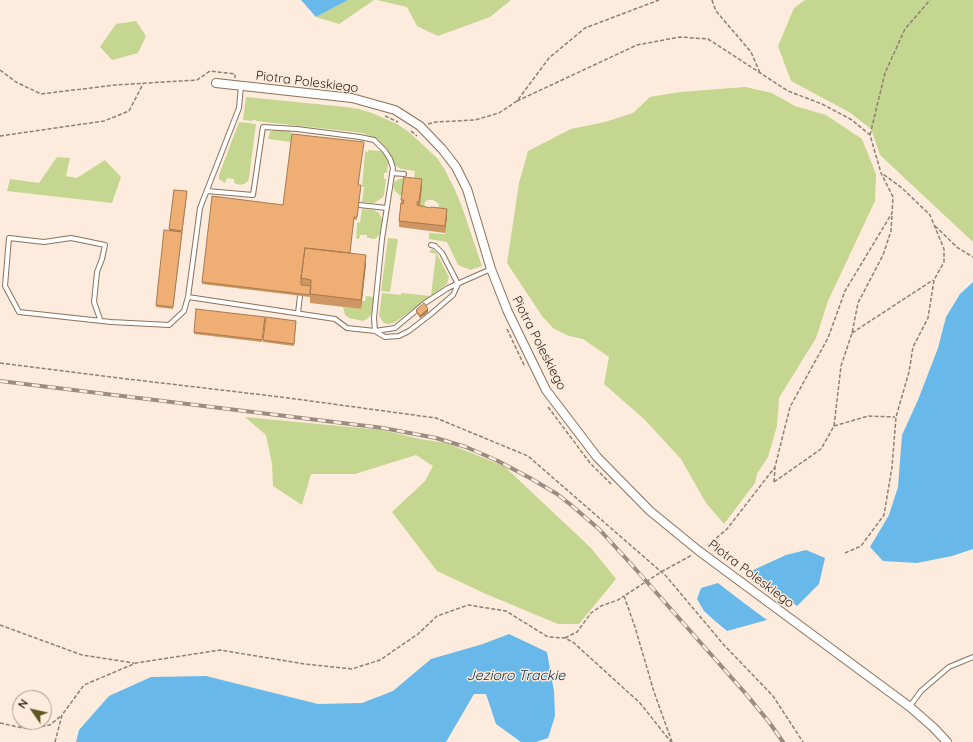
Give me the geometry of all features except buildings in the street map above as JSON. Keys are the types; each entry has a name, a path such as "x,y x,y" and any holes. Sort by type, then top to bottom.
{"street":[{"name":"Piotra Poleskiego","path":"216,83 238,83 352,98 395,110 420,126 442,149 456,167 467,189 490,269 508,312 546,390 597,457 650,511 696,554 910,707 934,728 947,742"}],"lane":[{"path":"100,319 94,302 97,272 105,245 71,238 44,242 10,238 5,286 19,312 100,319 111,322 169,325 184,311 188,297 200,208 238,108 238,83"},
{"path":"207,191 253,194 263,126 297,129 374,140 385,151 393,168 374,318 375,331"},
{"path":"392,173 404,174"},
{"path":"359,204 387,208"},
{"path":"431,245 435,246 442,253 458,284"},
{"path":"188,297 335,319 347,328 375,331 395,328 425,303 448,288 490,269"},
{"path":"375,331 386,337 399,336 409,331 432,314 453,295 458,284"},
{"path":"298,313 300,296"},
{"path":"910,707 921,691 949,666 973,657"}],"path":[{"path":"517,102 549,58 585,28 659,0"},
{"path":"712,0 716,11 751,52 760,73"},
{"path":"892,213 845,291 828,338 790,407 775,467 774,482 821,449 834,426 841,366 852,333 858,303 883,255 891,231 893,197 881,173 870,135 885,73 905,29 930,0"},
{"path":"420,126 436,122 475,120 499,113 517,102 637,45 680,37 708,39 788,91 822,104 852,120 870,135"},
{"path":"0,70 16,82 41,94 115,85 197,80 210,71 235,74 238,83"},
{"path":"0,136 104,121 129,111 143,84"},
{"path":"379,114 399,123"},
{"path":"411,131 420,138"},
{"path":"845,553 861,546 884,515 892,467 896,417 909,372 913,347 928,318 934,280 944,262 944,249 930,215 902,188 881,173"},
{"path":"934,225 958,248 973,257"},
{"path":"852,333 934,280"},
{"path":"506,328 527,371"},
{"path":"0,364 281,397 436,418 528,456 661,572 724,645 773,696 803,742"},
{"path":"545,403 556,420 590,463 612,485"},
{"path":"834,426 868,416 896,417"},
{"path":"565,638 577,632 591,613 601,606 618,600 661,572 708,546 727,529 775,467"},
{"path":"688,551 696,554"},
{"path":"624,596 635,627 654,692 672,742"},
{"path":"0,723 23,728 50,725 62,715 84,685 136,663 220,650 305,664 352,669 380,660 418,634 437,616 468,606 506,611 548,637 565,638 574,643 640,704 672,742"},
{"path":"0,625 82,655 136,663"},
{"path":"55,742 62,715"}],"green space":[{"path":"348,0 374,0 339,24 316,17"},
{"path":"377,0 511,0 490,17 438,36 417,26 407,7"},
{"path":"805,0 973,0 973,242 880,155 871,129 849,112 791,81 778,46 794,8"},
{"path":"136,21 146,36 138,53 112,60 100,47 116,24"},
{"path":"745,87 772,93 795,106 826,115 862,139 876,174 875,201 828,301 816,338 779,398 777,426 768,457 757,474 755,483 724,524 706,503 681,459 644,419 604,384 609,357 583,339 569,336 554,329 542,316 507,263 519,183 528,151 571,129 605,122 633,113 650,97 680,92"},
{"path":"246,97 359,109 397,124 409,132 437,158 445,170 462,207 482,266 471,270 458,265 447,242 429,239 429,233 445,234 447,216 437,215 439,204 433,200 428,200 425,202 423,213 419,208 422,186 403,195 399,195 395,191 393,186 395,181 405,177 414,179 415,171 401,169 395,165 388,150 377,139 363,133 256,120 243,120"},
{"path":"239,122 256,124 249,178 248,181 240,185 234,183 234,179 227,178 225,183 219,179 219,175"},
{"path":"276,129 291,132 291,142 268,139 270,132"},
{"path":"368,150 381,151 386,156 388,163 387,173 384,173 384,179 386,179 384,195 374,203 362,202 365,151 368,152"},
{"path":"57,157 70,158 66,176 77,178 105,160 121,177 112,203 7,191 10,179 39,183"},
{"path":"362,209 374,210 379,213 382,219 380,234 375,239 367,238 367,235 360,235 359,239 356,239 357,223 360,222"},
{"path":"388,238 398,239 390,292 381,291"},
{"path":"432,249 436,252 449,277 447,284 431,296 436,254 429,252"},
{"path":"382,293 431,296 394,323 384,323 379,316"},
{"path":"366,296 374,297 371,315 367,319 363,321 349,318 345,315 343,307 361,309 362,301 365,301"},
{"path":"245,417 382,430 420,439 446,443 504,466 591,548 616,579 579,624 558,624 486,594 437,571 392,512 425,481 433,466 416,455 355,474 311,474 302,505 273,486 272,464 266,435"}],"water":[{"path":"301,0 348,0 316,17"},
{"path":"973,282 973,549 952,556 917,563 883,561 870,547 889,515 898,487 902,435 918,400 938,348 946,317 960,294"},
{"path":"806,550 825,558 819,584 797,606 751,571 786,555"},
{"path":"718,583 767,620 727,631 704,611 697,599 701,588"},
{"name":"Jezioro Trackie","path":"509,634 547,652 554,691 555,716 548,738 536,742 521,742 496,724 486,694 474,694 446,742 76,742 79,730 109,696 151,677 206,676 318,704 362,703 393,691 431,659 483,644"}],"railway":[{"path":"0,381 383,428 436,438 466,447 498,461 557,494 599,529 746,694 783,742"}]}
